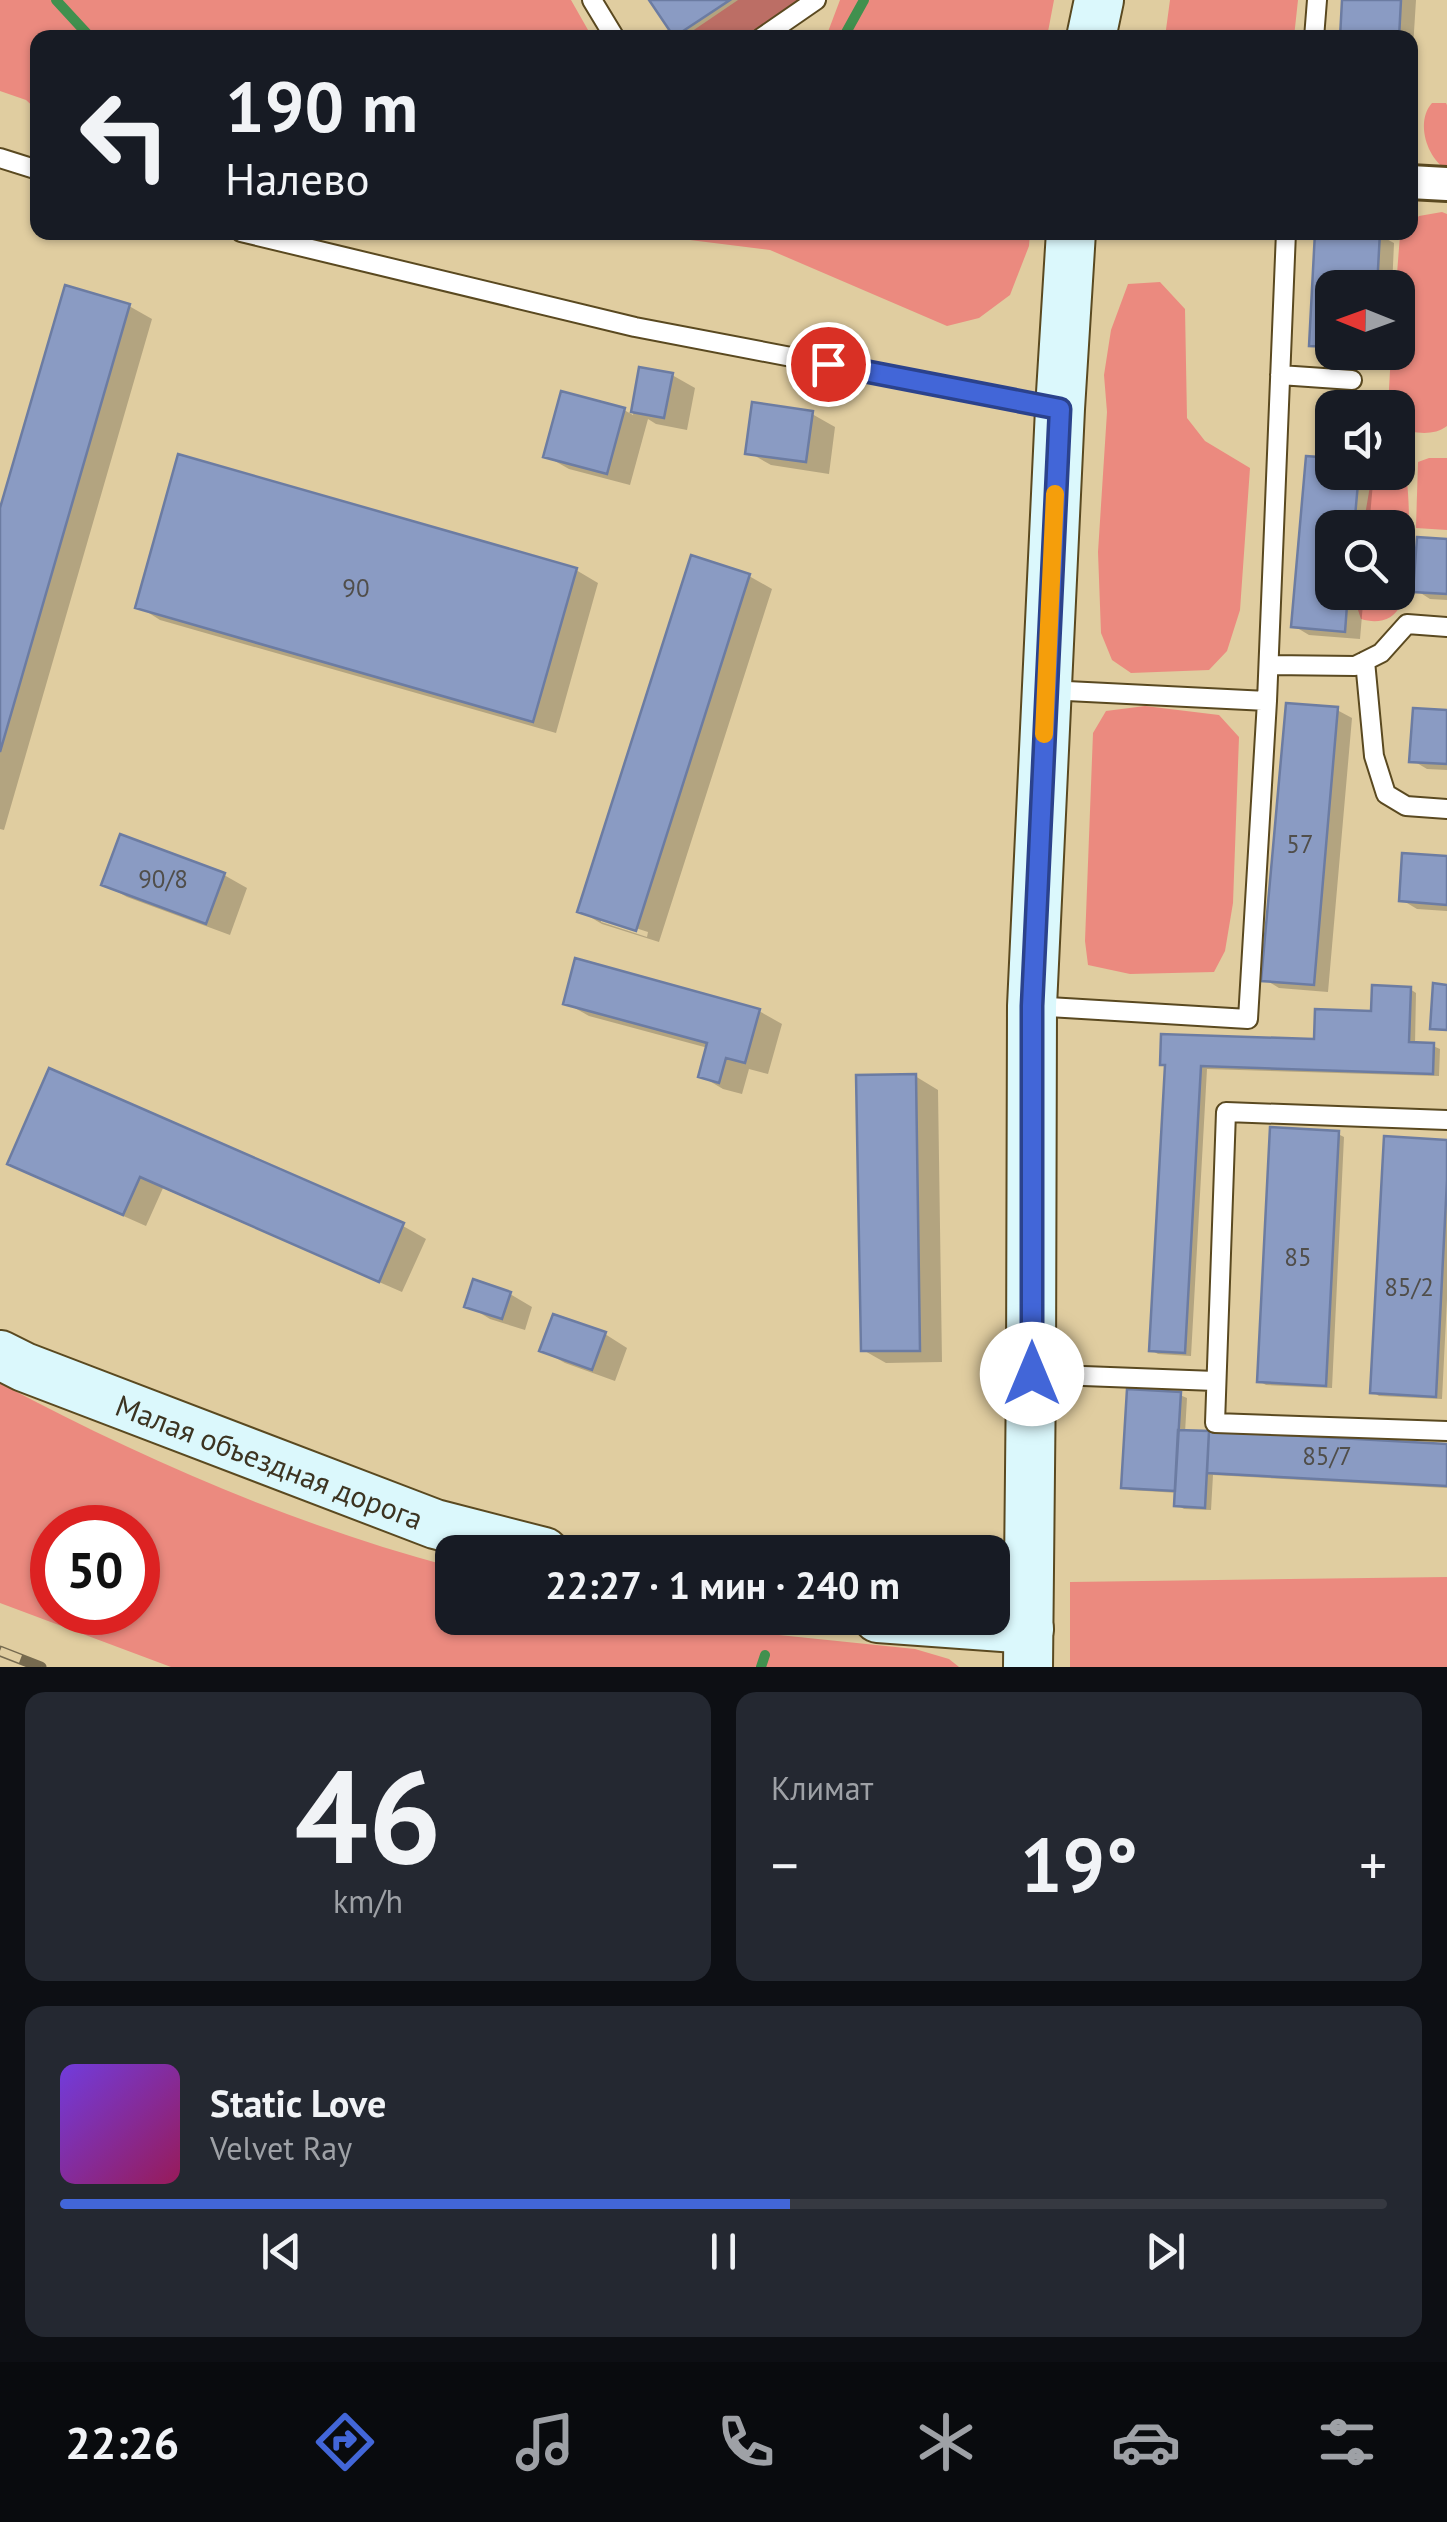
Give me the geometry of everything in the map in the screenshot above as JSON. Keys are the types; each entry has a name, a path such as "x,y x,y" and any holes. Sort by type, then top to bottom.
{"main road":[{"path":"1093,30 1099,0"},
{"path":"963,1635 1028,1648 1032,1006 1071,240"},
{"name":"Малая объездная дорога","path":"0,1354 24,1368 435,1524 478,1535"}],"street":[{"path":"1418,182 1447,184"}],"lane":[{"path":"592,0 611,30"},
{"path":"773,30 816,0"},
{"path":"1315,30 1317,0"},
{"path":"0,158 30,167"},
{"path":"274,240 635,327 1060,409"},
{"path":"1032,1006 1248,1019 1268,701 1286,240"},
{"path":"1280,375 1352,380"},
{"path":"1269,665 1355,666 1381,652 1407,624 1447,627"},
{"path":"1365,661 1374,756 1386,794 1406,806 1447,809"},
{"path":"1046,690 1268,701"},
{"path":"1447,1120 1226,1112 1215,1422 1447,1432"},
{"path":"1032,1374 1216,1381"}],"shaded area":[{"path":"0,0 571,0 588,30 30,30 30,104 0,91"},
{"path":"738,0 806,0 759,30 694,30"},
{"path":"840,0 1054,0 1048,30 829,30"},
{"path":"1170,0 1298,0 1295,30 1166,30"},
{"path":"1432,103 1447,105 1447,170 1434,157 1426,139 1424,120"},
{"path":"1447,214 1447,426 1430,433 1415,433 1415,390 1389,390 1390,370 1415,370 1415,270 1397,270 1400,240 1418,240 1418,217"},
{"path":"690,240 1029,240 1010,295 979,318 947,326 770,250"},
{"path":"1160,282 1185,309 1187,418 1205,441 1250,468 1240,610 1227,651 1209,670 1131,673 1112,660 1101,633 1098,552 1107,412 1104,375 1111,330 1128,284"},
{"path":"1447,458 1447,530 1416,528 1418,462"},
{"path":"1369,490 1408,490 1408,510 1366,510"},
{"path":"1358,610 1397,610 1384,620 1361,619"},
{"path":"1145,706 1219,715 1239,737 1233,903 1225,951 1214,972 1130,974 1088,965 1085,941 1093,733 1106,711"},
{"path":"0,1383 221,1488 335,1531 435,1562 435,1635 779,1635 915,1649 949,1659 959,1667 171,1667 86,1635 160,1635 160,1505 30,1505 30,1614 0,1603"},
{"path":"1447,1577 1447,1667 1070,1667 1070,1582"}],"building":[{"path":"649,0 730,0 685,30 669,30"},
{"path":"1342,0 1401,0 1399,30 1340,30"},
{"path":"1315,240 1380,240 1378,270 1315,270 1315,346 1309,346"},
{"path":"65,285 130,304 0,752 0,508"},
{"path":"639,367 673,373 664,418 631,412"},
{"path":"561,391 625,408 607,474 543,457"},
{"path":"752,402 813,411 806,462 745,454"},
{"path":"178,454 577,568 533,722 135,608"},
{"path":"1306,456 1315,457 1315,490 1357,490 1356,510 1315,510 1315,610 1347,610 1345,632 1291,627"},
{"path":"1417,537 1447,539 1447,594 1415,592"},
{"path":"691,555 750,574 636,931 577,912"},
{"path":"1286,703 1338,707 1314,985 1261,981"},
{"path":"1413,708 1447,710 1447,764 1409,762"},
{"path":"120,834 225,873 206,924 101,885"},
{"path":"1402,853 1447,856 1447,905 1399,901"},
{"path":"575,958 760,1009 745,1063 726,1058 719,1083 698,1077 707,1043 563,1004"},
{"path":"1433,983 1447,985 1447,1030 1430,1029"},
{"path":"1372,985 1411,987 1409,1042 1434,1043 1433,1074 1201,1066 1185,1353 1149,1351 1165,1065 1160,1065 1161,1034 1314,1039 1315,1009 1371,1011"},
{"path":"49,1068 404,1223 379,1282 140,1177 123,1215 7,1164"},
{"path":"916,1074 920,1351 861,1351 856,1075"},
{"path":"1270,1127 1339,1131 1326,1386 1257,1382"},
{"path":"1384,1136 1447,1140 1436,1397 1370,1393"},
{"path":"473,1279 511,1292 502,1319 464,1307"},
{"path":"553,1314 606,1332 592,1370 539,1351"},
{"path":"1127,1389 1181,1392 1175,1491 1121,1488"},
{"path":"1178,1430 1209,1431 1205,1508 1174,1506"},
{"path":"1209,1431 1447,1444 1447,1486 1207,1473"}],"waterway":[{"path":"56,0 84,30"},
{"path":"847,30 864,0"},
{"path":"761,1667 765,1655"}],"railway":[{"path":"0,1651 41,1667"}],"slow traffic":[{"path":"1044,734 1055,494"}],"route":[{"path":"828,364 1060,409 1032,1006 1032,1374"}]}
